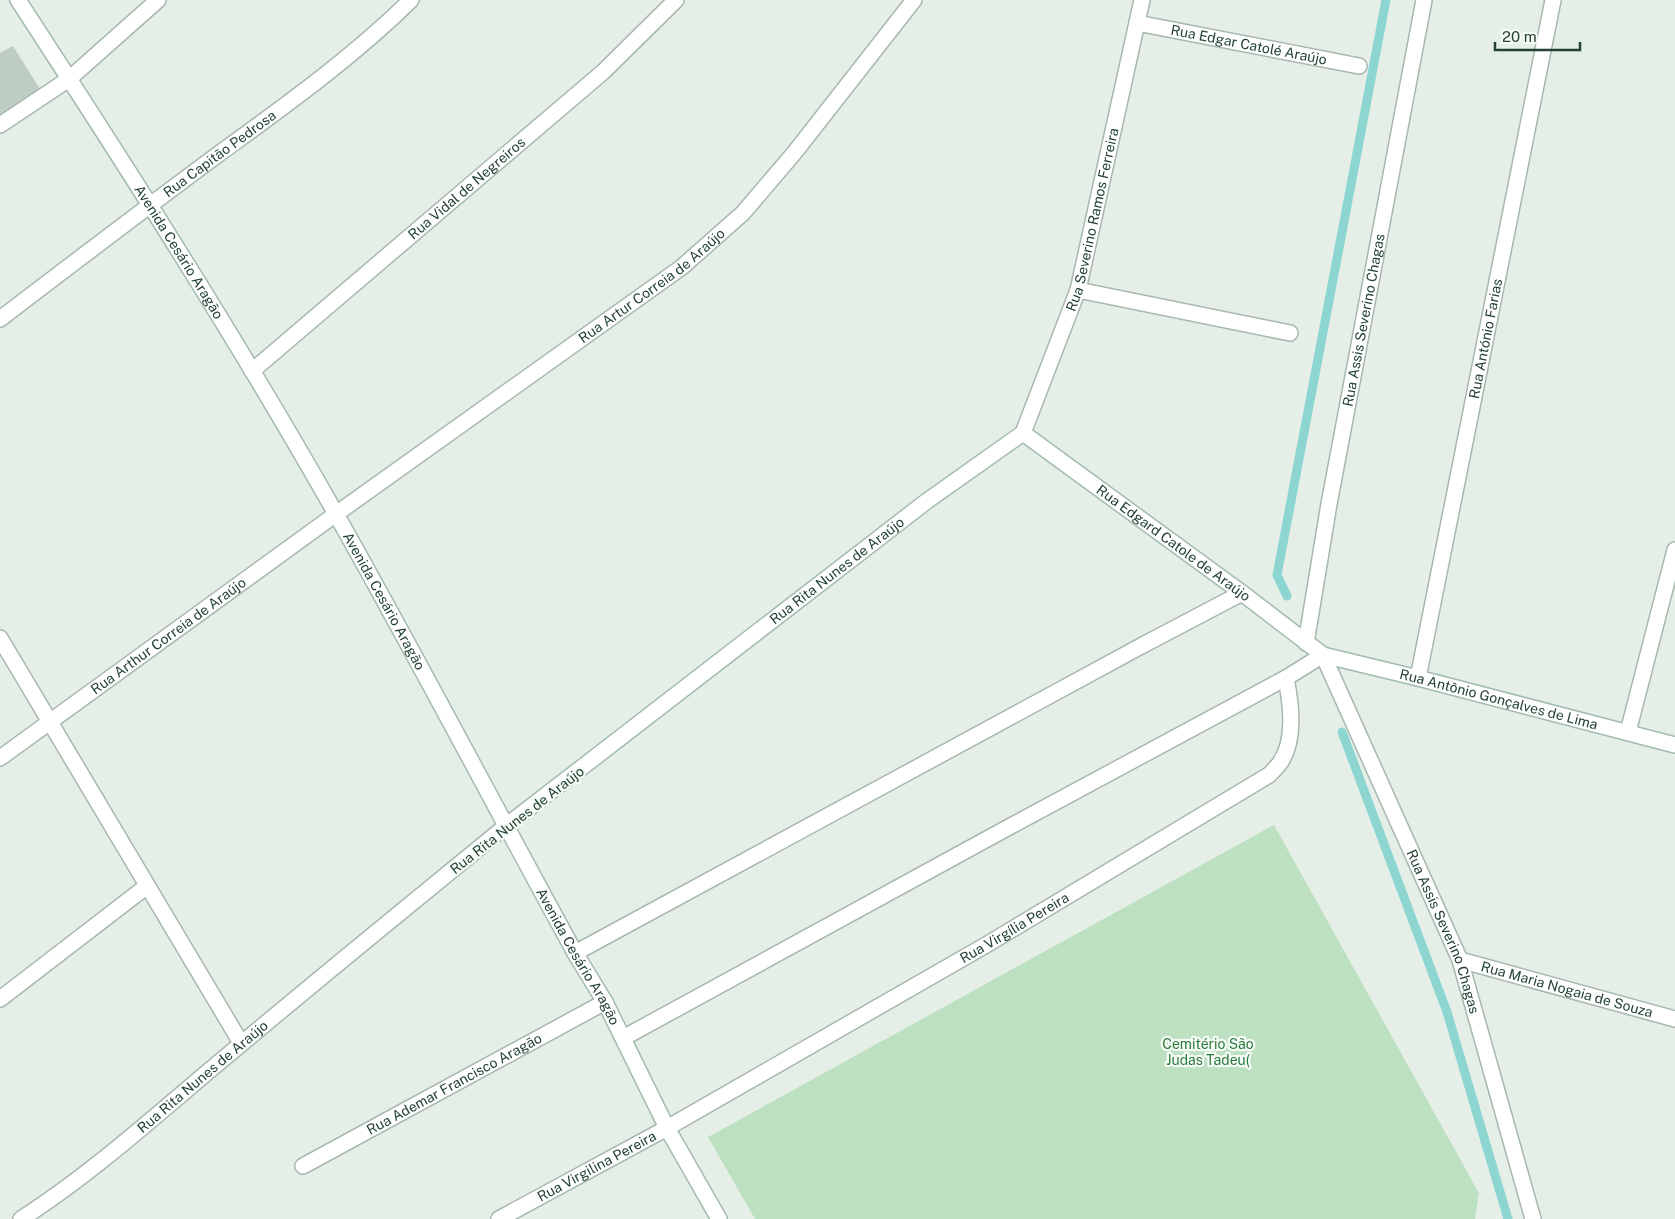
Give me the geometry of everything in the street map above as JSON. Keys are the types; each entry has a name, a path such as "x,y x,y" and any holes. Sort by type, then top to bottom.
{"street":[{"name":"Avenida Cesário Aragão","path":"18,0 150,205 252,370 336,514 575,953 605,1002 667,1128 719,1219"},
{"path":"0,125 69,79 158,0"},
{"name":"Rua Capitão Pedrosa","path":"0,318 336,68 382,29 411,0"},
{"name":"Rua Vidal de Negreiros","path":"252,370 603,72 676,0"},
{"name":"Rua Artur Correia de Araújo","path":"336,514 682,267 743,213 795,152 914,0"},
{"name":"Rua Severino Ramos Ferreira","path":"1023,433 1078,290 1142,0"},
{"name":"Rua Assis Severino Chagas","path":"1306,643 1329,504 1424,0"},
{"name":"Rua António Farias","path":"1418,678 1553,0"},
{"name":"Rua Edgar Catolé Araújo","path":"1137,23 1359,66"},
{"path":"1078,290 1290,333"},
{"name":"Rua Edgard Catole de Araújo","path":"1023,433 1242,593 1323,655"},
{"name":"Rua Rita Nunes de Araújo","path":"20,1219 48,1201 125,1141 241,1043 506,826 927,501 1023,433"},
{"name":"Rua Arthur Correia de Araújo","path":"0,758 336,514"},
{"path":"1628,732 1675,550"},
{"path":"575,953 1143,644 1242,593"},
{"path":"0,638 241,1043"},
{"path":"623,1038 1286,678 1323,655"},
{"name":"Rua Assis Severino Chagas","path":"1323,655 1460,960 1533,1219"},
{"name":"Rua Antônio Gonçalves de Lima","path":"1323,655 1675,745"},
{"name":"Rua Virgília Pereira","path":"667,1128 986,945 1269,775 1280,763 1287,747 1290,732 1290,694 1286,678"},
{"path":"0,999 147,886"},
{"name":"Rua Maria Nogaia de Souza","path":"1460,960 1675,1019"},
{"name":"Rua Ademar Francisco Aragão","path":"304,1166 605,1002"},
{"name":"Rua Virgilina Pereira","path":"499,1219 667,1128"}],"green space":[{"name":"Cemitério São Judas Tadeu(","path":"1274,825 1479,1193 1475,1219 755,1219 708,1137"}],"building":[{"path":"13,46 43,94 0,120 0,53"}],"waterway":[{"path":"1287,596 1277,575 1386,0"},
{"path":"1342,732 1447,1012 1508,1219"}]}
